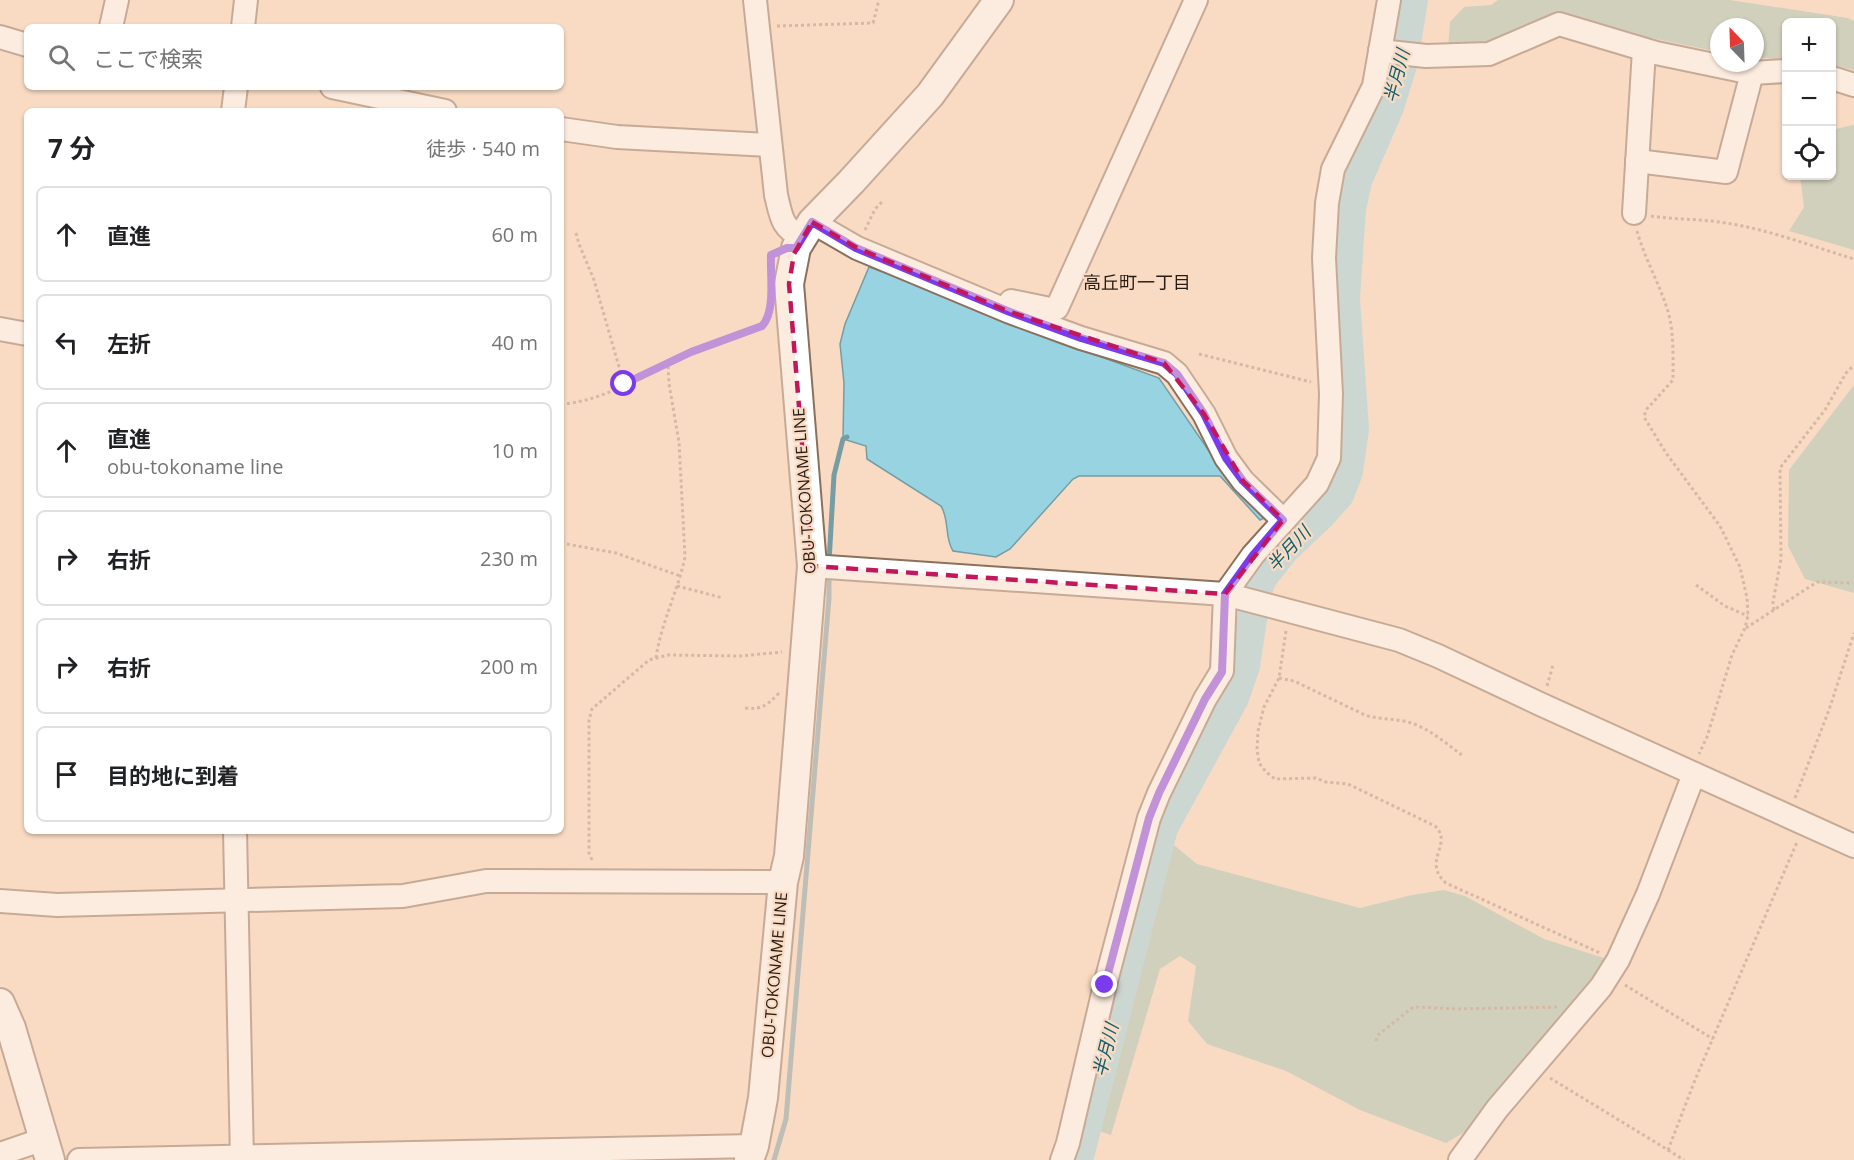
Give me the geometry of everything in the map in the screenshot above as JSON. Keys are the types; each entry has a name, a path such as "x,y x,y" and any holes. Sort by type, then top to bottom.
{"main road":[{"name":"OBU-TOKONAME LINE","path":"752,1153 763,1098 783,882 789,856 812,566 789,284 794,254 807,229 930,95 999,0"},
{"path":"0,1003 11,1028 47,1149"}],"street":[{"path":"112,24 117,0"},
{"path":"243,24 246,0"},
{"path":"755,0 776,195 783,223 791,232 807,229 993,305 1081,338 1164,363 1177,374 1204,414 1226,458 1243,481 1283,520"},
{"path":"993,305 1004,299 1050,309 1057,308 1196,0"},
{"path":"1062,1160 1149,818 1205,699 1222,672 1233,596 1253,555 1317,484 1329,458 1330,384 1324,258 1327,203 1333,169 1388,52 1389,0"},
{"path":"1388,52 1426,56 1489,54 1559,24 1644,50 1752,73 1782,71"},
{"path":"0,37 24,44"},
{"path":"1634,215 1644,50"},
{"path":"1637,161 1726,172 1752,73"},
{"path":"1836,79 1854,85"},
{"path":"233,108 236,90"},
{"path":"346,90 431,108"},
{"path":"564,129 617,137 770,145"},
{"path":"0,329 24,333"},
{"path":"812,566 1233,596 1267,604 1399,640 1419,648 1854,846"},
{"path":"1460,1160 1497,1109 1601,987 1614,968 1648,894 1693,773"},
{"path":"235,834 242,1158"},
{"path":"0,901 57,905 403,896 486,881 783,882"},
{"path":"0,1154 47,1149"},
{"path":"78,1160 752,1153"}],"path":[{"path":"757,26 873,23 879,0"},
{"path":"856,248 875,209 883,201"},
{"path":"1693,773 1707,737 1732,656 1745,628 1748,616 1747,598 1733,550 1720,526 1648,426 1644,417 1646,410 1673,381 1673,352 1668,312 1642,249 1634,215 1711,221 1740,227 1854,260"},
{"path":"576,233 594,280 624,384"},
{"path":"564,404 580,402 691,352 762,326 768,320 770,310"},
{"path":"1199,354 1314,383 1330,384"},
{"path":"656,658 658,644 681,576 685,557 679,442 669,384 668,364"},
{"path":"1774,610 1773,602 1780,558 1780,468 1826,410 1846,374 1854,365"},
{"path":"564,544 616,553 681,576"},
{"path":"1745,628 1817,582 1853,584"},
{"path":"1696,585 1725,606 1748,616"},
{"path":"677,586 723,598"},
{"path":"1289,610 1279,678 1264,707 1258,731 1259,763 1266,772 1275,779 1316,778 1326,782 1348,784 1435,826 1440,831 1441,840 1435,865 1438,876 1446,883 1614,968 1713,1039"},
{"path":"1668,1150 1713,1039 1796,820 1854,633"},
{"path":"592,860 589,853 588,720 592,709 649,660 668,655 740,656 781,653 787,649"},
{"path":"745,708 757,709 763,706 773,700 795,675 803,676"},
{"path":"1279,678 1294,681 1376,719 1412,723 1431,732 1463,756"},
{"path":"1377,1041 1378,1035 1412,1008 1417,1007 1455,1009 1577,1007 1580,1010"},
{"path":"1531,1068 1684,1160"}],"highlighted area":[{"path":"812,222 857,248 1010,312 1164,363 1204,414 1243,481 1283,520 1225,594 812,566 789,284 794,254"}],"green space":[{"path":"1498,0 1730,0 1848,18 1854,21 1854,70 1836,66 1836,18 1782,18 1782,60 1764,58 1764,18 1710,18 1710,50 1559,19 1487,44 1448,48 1450,22 1464,7 1491,5"},
{"path":"1854,126 1854,250 1789,231 1804,207 1801,180 1836,180 1836,129"},
{"path":"1854,385 1854,593 1805,579 1788,546 1789,470"},
{"path":"1164,837 1197,864 1360,908 1412,895 1444,890 1465,896 1544,939 1604,958 1596,981 1475,1126 1446,1143 1360,1110 1286,1071 1207,1044 1188,1021 1196,966 1180,956 1160,969 1111,1135 1096,1130"}],"water":[{"path":"869,267 1159,378 1224,473 1264,518 1260,520 1220,476 1079,476 1073,479 1010,549 996,557 953,551 941,506 867,459 866,446 843,439 844,383 840,344 845,324"}],"waterway":[{"name":"半月川","path":"1078,1160 1163,828 1234,698 1245,666 1256,593 1262,578 1285,549 1339,495 1348,472 1354,429 1345,299 1351,209 1357,181 1389,107 1403,62 1413,0"},
{"path":"829,562 834,475 843,439 847,437"},
{"path":"774,1160 786,1119 829,598 829,574"}],"district":[{"name":"高丘町一丁目","path":"1137,283"}],"route":[{"path":"624,384 691,352 762,326 768,320 770,310 771,255 779,250 796,248 812,222 856,248 1010,312 1081,338 1164,363 1177,374 1204,414 1226,458 1243,481 1283,520 1253,555 1225,594 1222,672 1205,699 1149,818 1105,985"}]}
